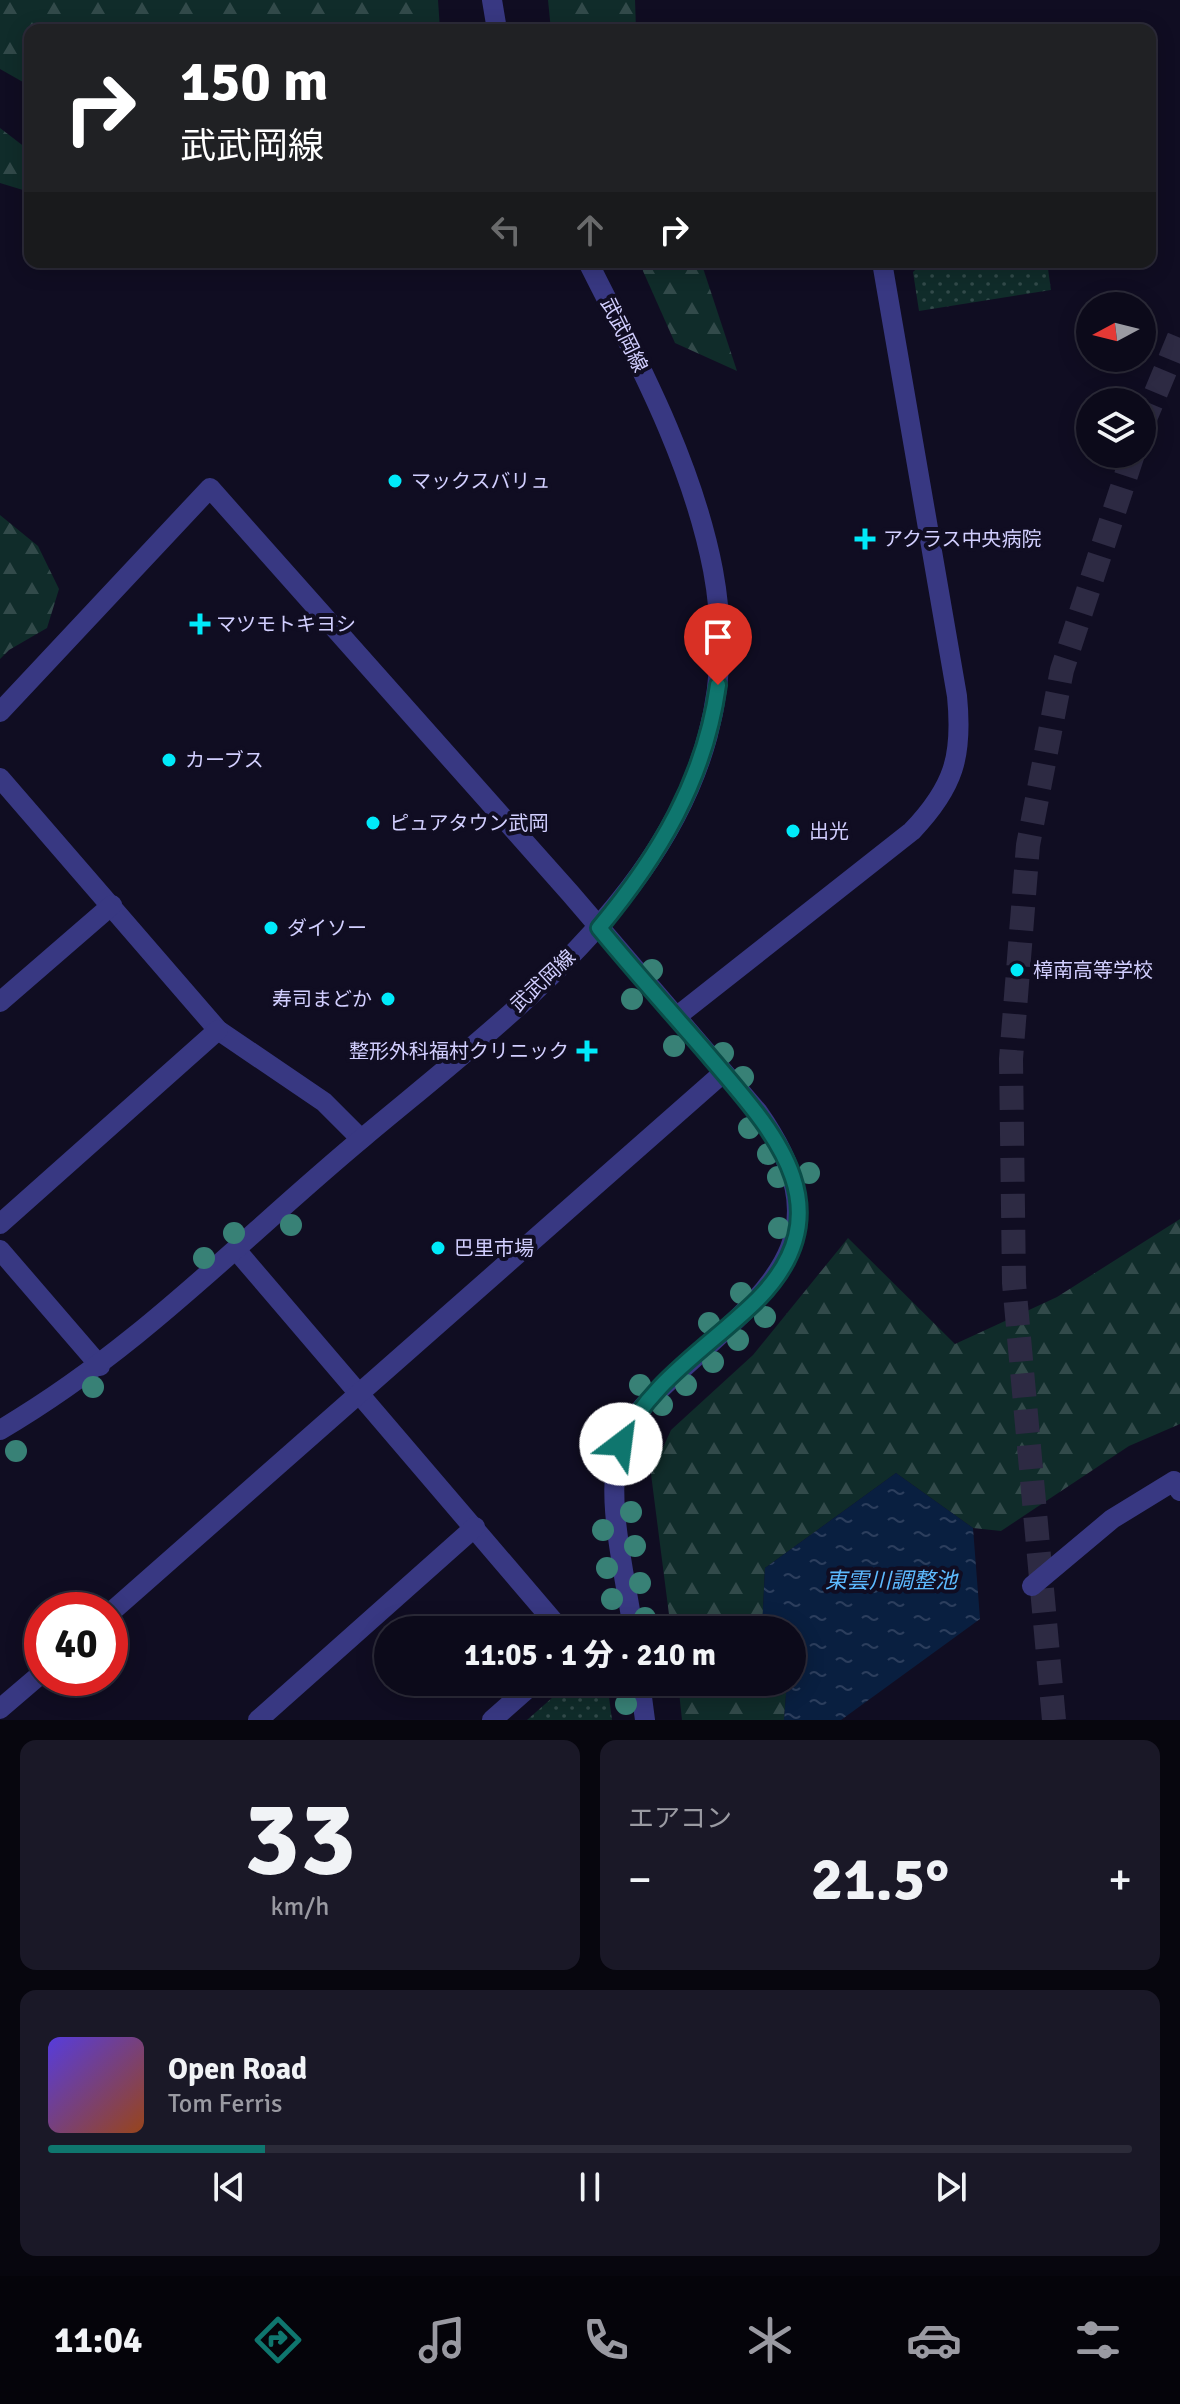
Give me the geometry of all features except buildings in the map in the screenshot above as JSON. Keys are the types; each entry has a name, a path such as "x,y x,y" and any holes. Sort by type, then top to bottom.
{"street":[{"path":"492,0 496,24"},
{"name":"武武岡線","path":"0,1430 100,1366 237,1251 361,1139 477,1043 599,928 652,860 678,813 706,748 721,664 712,567 690,490 642,370 591,268"},
{"path":"676,1017 912,831 934,808 948,785 956,761 960,730 957,696 883,268"},
{"path":"0,712 210,488 599,928 758,1112 780,1143 791,1168 796,1192 791,1252 759,1297 636,1415 621,1444 614,1490 631,1616"},
{"path":"0,779 218,1030 324,1102 361,1139"},
{"path":"0,1002 112,905"},
{"path":"0,1224 218,1030"},
{"path":"128,1597 723,1073"},
{"path":"0,1250 100,1366"},
{"path":"237,1251 549,1616"},
{"path":"1032,1586 1112,1519 1174,1481 1180,1491"},
{"path":"258,1720 475,1527"},
{"path":"0,1709 24,1688"},
{"path":"492,1720 519,1696"},
{"path":"642,1696 645,1720"}],"green space":[{"path":"0,0 438,0 440,24 24,24 24,83 0,69"},
{"path":"548,0 635,0 636,24 550,24"},
{"path":"0,128 24,146 24,190 0,183"},
{"path":"642,268 703,268 737,371 675,343"},
{"path":"917,268 1048,268 1051,290 919,311 913,272"},
{"path":"0,515 38,546 59,589 47,628 9,650 0,659"},
{"path":"1180,1219 1180,1424 1129,1446 1001,1531 973,1528 896,1473 765,1568 763,1616 669,1616 651,1474 671,1430 753,1355 848,1238 955,1344 1057,1297"},
{"path":"554,1696 609,1696 612,1720 527,1720"},
{"path":"679,1696 786,1696 784,1720 682,1720"}],"water":[{"name":"東雲川調整池","path":"896,1473 973,1528 980,1619 841,1720 784,1720 786,1696 806,1696 806,1616 763,1616 765,1568"}],"tunnel":[{"path":"1156,392 1180,335"},
{"path":"1054,1720 1014,1283 1011,1059 1028,845 1062,670 1128,468"}],"place":[{"name":"マックスバリュ","path":"395,481"},
{"name":"アクラス中央病院","path":"865,539"},
{"name":"マツモトキヨシ","path":"200,624"},
{"name":"カーブス","path":"169,760"},
{"name":"ピュアタウン武岡","path":"373,823"},
{"name":"出光","path":"793,831"},
{"name":"ダイソー","path":"271,928"},
{"name":"樟南高等学校","path":"1017,970"},
{"name":"寿司まどか","path":"388,999"},
{"name":"整形外科福村クリニック","path":"587,1051"},
{"name":"巴里市場","path":"438,1248"}],"route":[{"path":"621,1444 636,1415 658,1391 759,1297 779,1272 791,1252 797,1214 791,1168 780,1143 758,1112 599,928 633,888 665,839 706,748 718,685"}]}
